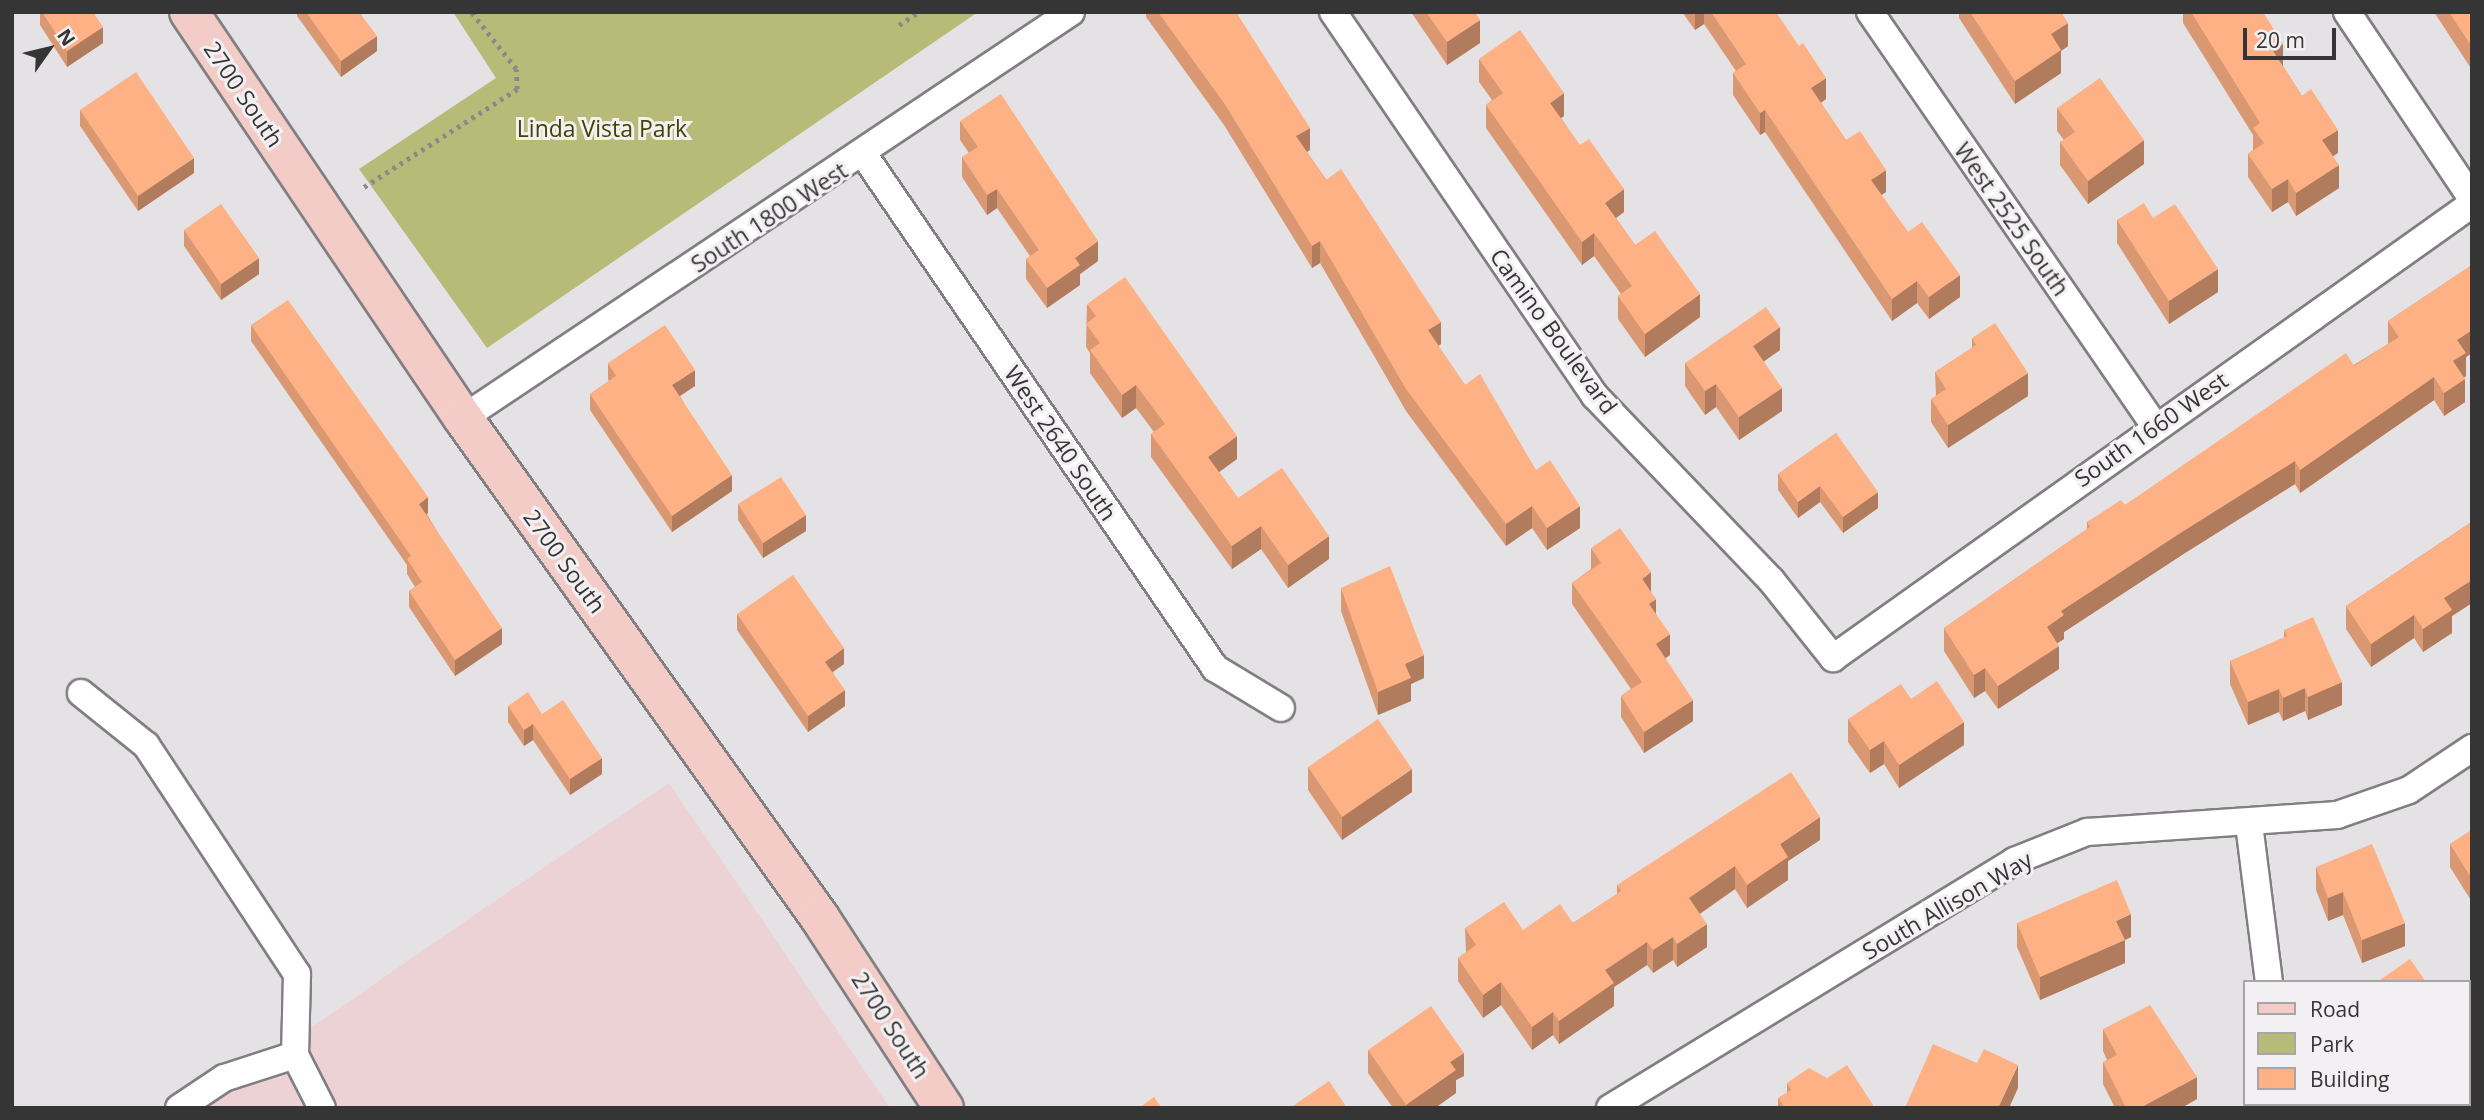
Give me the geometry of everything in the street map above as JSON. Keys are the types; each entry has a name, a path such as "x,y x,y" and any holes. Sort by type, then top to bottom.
{"main road":[{"name":"2700 South","path":"189,12 463,418 820,918 944,1108"}],"street":[{"name":"South 1800 West","path":"463,418 864,155 1071,12"},
{"name":"Camino Boulevard","path":"1333,12 1595,396 1771,580 1833,658"},
{"name":"West 2525 South","path":"1870,12 2155,426"},
{"path":"2347,12 2472,201"},
{"name":"West 2640 South","path":"864,155 1215,668 1281,709"},
{"name":"South 1660 West","path":"1833,658 2472,201"},
{"path":"81,693 146,745 297,974 295,1055 322,1108"},
{"name":"South Allison Way","path":"1610,1108 2014,861 2087,832 2151,824 2249,824 2337,815 2397,794 2472,748"},
{"path":"2249,824 2269,980"},
{"path":"179,1108 224,1077 295,1055"}],"path":[{"path":"364,187 517,89 516,69 471,12"},
{"path":"899,25 918,12"}],"shaded area":[{"path":"669,783 890,1108 195,1108 477,913"}],"green space":[{"name":"Linda Vista Park","path":"453,12 978,12 487,348 359,169 496,78"}],"building":[{"path":"42,12 93,12 103,27 67,51"},
{"path":"306,12 359,12 377,36 341,61"},
{"path":"1158,12 1236,12 1310,128 1296,136 1326,180 1341,169 1441,322 1428,330 1465,385 1480,374 1536,470 1550,460 1580,506 1547,528 1532,506 1506,524 1406,389 1320,241 1312,246 1224,103"},
{"path":"1426,12 1475,12 1480,20 1447,42"},
{"path":"1711,12 1776,12 1799,46 1803,43 1826,78 1811,88 1846,140 1860,131 1886,170 1871,180 1908,232 1922,222 1960,275 1929,297 1917,281 1892,299 1765,110 1760,113 1733,73 1746,64"},
{"path":"1970,12 2061,12 2068,23 2051,34 2061,50 2015,81"},
{"path":"2191,12 2263,12 2283,44 2273,51 2302,96 2311,89 2338,130 2322,140 2339,165 2296,193 2288,179 2272,189 2248,154 2264,143 2253,128 2260,123"},
{"path":"2449,12 2472,12 2472,47"},
{"path":"1520,30 1564,93 1550,103 1580,145 1589,139 1624,189 1605,203 1635,245 1655,231 1700,294 1645,334 1618,296 1632,286 1594,233 1582,242 1486,105 1503,93 1479,59"},
{"path":"136,72 194,158 138,196 80,110"},
{"path":"2100,78 2144,140 2088,181 2060,142 2075,132 2057,108"},
{"path":"1001,94 1098,241 1075,258 1080,265 1047,288 1026,259 1039,250 997,189 987,195 962,157 978,147 960,121"},
{"path":"2144,203 2153,218 2175,204 2218,269 2169,301 2117,220"},
{"path":"221,204 259,258 221,284 184,230"},
{"path":"2472,265 2472,330 2457,340 2466,353 2453,361 2465,379 2444,393 2434,377 2300,470 2295,461 2061,611 2064,615 2047,627 2059,646 1998,686 1985,668 1974,675 1944,628 2090,527 2087,522 2121,500 2125,505 2346,353 2354,366 2399,337 2388,321"},
{"path":"1125,277 1237,436 1208,457 1238,498 1282,468 1329,536 1288,565 1261,526 1232,546 1151,434 1165,424 1136,385 1122,395 1090,350 1100,343 1086,324 1096,316 1087,304"},
{"path":"288,300 428,497 419,504 502,628 455,660 409,591 422,582 407,559 411,556 251,325"},
{"path":"1766,307 1780,327 1753,346 1782,388 1739,417 1716,384 1705,391 1685,363"},
{"path":"1995,323 2028,373 1948,425 1931,399 1946,389 1935,372 1976,345 1972,338"},
{"path":"665,325 695,370 672,385 732,475 672,516 590,394 616,376 608,363"},
{"path":"1836,433 1878,492 1843,517 1820,486 1798,502 1778,474"},
{"path":"781,477 806,515 763,543 738,504"},
{"path":"2472,522 2472,580 2444,598 2452,610 2423,629 2414,615 2371,644 2346,606"},
{"path":"1620,528 1651,572 1642,579 1656,599 1649,604 1670,634 1656,644 1693,700 1644,732 1621,696 1642,682 1572,583 1601,563 1591,548"},
{"path":"1390,566 1424,655 1405,664 1411,678 1378,692 1341,588"},
{"path":"793,575 844,648 825,662 845,690 808,716 737,614"},
{"path":"2313,617 2342,682 2308,697 2305,688 2283,698 2279,689 2248,702 2230,661 2287,636 2284,630"},
{"path":"1937,681 1964,722 1899,765 1884,741 1870,750 1848,719 1901,684 1911,699"},
{"path":"528,692 542,714 563,700 602,758 570,779 533,724 524,730 508,706"},
{"path":"1378,719 1412,769 1342,817 1308,767"},
{"path":"1791,772 1820,817 1780,844 1788,857 1747,885 1735,866 1689,898 1707,924 1677,944 1673,937 1653,950 1647,942 1605,970 1614,983 1559,1021 1553,1012 1532,1027 1501,982 1483,995 1458,958 1476,945 1465,928 1504,902 1523,930 1560,904 1573,923 1621,891 1617,885"},
{"path":"2472,830 2472,879 2450,844"},
{"path":"2372,844 2405,923 2362,940 2343,892 2328,898 2316,867"},
{"path":"2117,880 2131,914 2116,921 2125,940 2040,977 2017,923"},
{"path":"2410,959 2425,980 2380,980"},
{"path":"2150,1005 2197,1077 2140,1108 2126,1108 2103,1062 2117,1055 2103,1029"},
{"path":"1431,1006 1464,1053 1450,1062 1456,1070 1406,1105 1368,1050"},
{"path":"1933,1044 1977,1063 1984,1049 2018,1065 1998,1108 1905,1108"},
{"path":"1847,1065 1875,1108 1780,1108 1783,1105 1778,1098 1791,1090 1787,1083 1809,1068 1827,1078"},
{"path":"1329,1081 1347,1108 1290,1108"},
{"path":"2472,1088 2472,1108 2443,1108 2470,1106"},
{"path":"1154,1097 1162,1108 1139,1108"}]}
